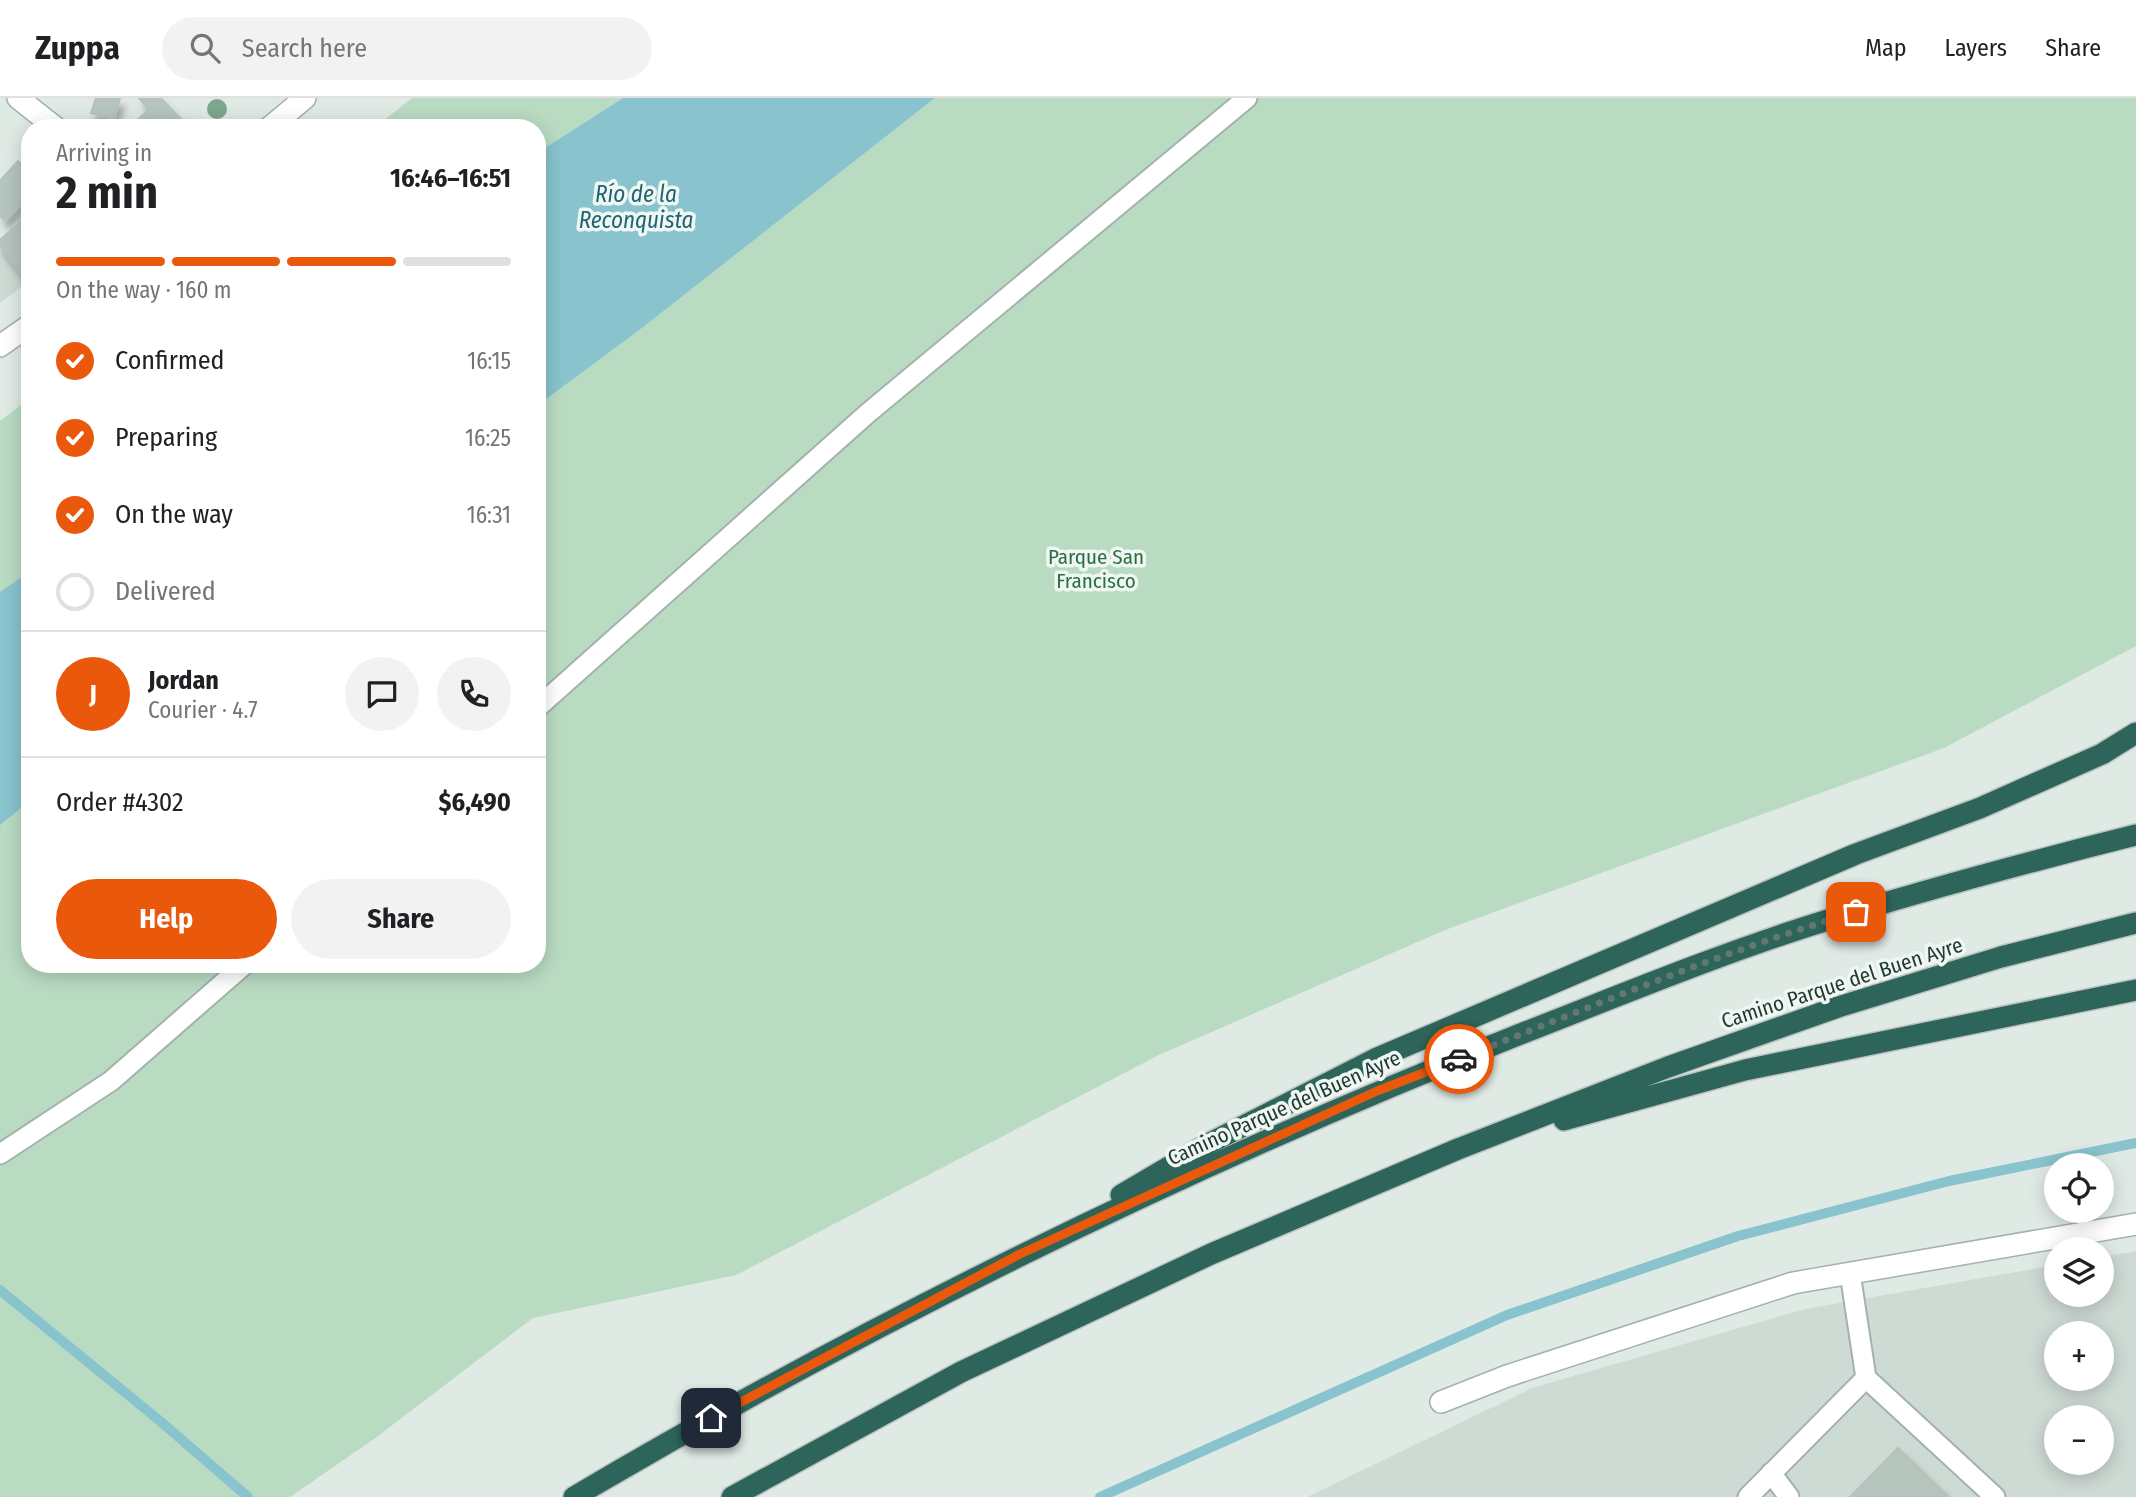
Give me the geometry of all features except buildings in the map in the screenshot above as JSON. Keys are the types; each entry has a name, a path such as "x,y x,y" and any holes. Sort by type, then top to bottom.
{"highway":[{"path":"1020,1254 1206,1145 1375,1059 1856,854 1980,808 2102,754 2136,733"},
{"name":"Camino Parque del Buen Ayre","path":"574,1497 687,1431 1020,1254 1377,1091 1630,991 1811,925 1947,884 2136,835"},
{"name":"Camino Parque del Buen Ayre","path":"732,1497 961,1372 1212,1254 1458,1149 1668,1067 1838,1007 2001,957 2136,923"},
{"path":"1458,1149 1745,1070 2136,990"}],"street":[{"path":"18,98 45,119"},
{"path":"280,119 305,98"},
{"path":"0,346 21,331"},
{"path":"1441,1402 1507,1376 1793,1283 2136,1224"}],"lane":[{"path":"546,700 868,413 1247,98"},
{"path":"0,1154 111,1081 235,973"},
{"path":"1850,1273 1866,1378 1995,1497"},
{"path":"1748,1497 1866,1378"},
{"path":"1771,1473 1789,1497"}],"shaded area":[{"path":"0,246 21,273 21,287 0,303"},
{"path":"2136,1251 2136,1497 1307,1497 1532,1388 1805,1309 2044,1267 2044,1307 2114,1307 2114,1255"}],"green space":[{"path":"412,98 623,98 546,147 546,119 385,119"},
{"name":"Parque San Francisco","path":"935,98 2136,98 2136,646 1944,748 1445,930 1159,1055 736,1275 533,1318 374,1439 290,1497 0,1497 0,825 21,808 21,973 546,973 546,399 642,328"},
{"path":"21,405 21,577 0,592 0,421"}],"water":[{"name":"Río de la Reconquista","path":"623,98 935,98 642,328 546,399 546,147"},
{"path":"21,577 21,808 0,825 0,592"}],"waterway":[{"path":"1100,1497 1507,1315 1738,1236 1949,1181 2136,1143"},
{"path":"0,1290 248,1497"}],"way so far":[{"path":"1459,1059 1630,991 1811,925 1856,912"}],"route":[{"path":"711,1418 1020,1254 1377,1091 1459,1059"}]}
